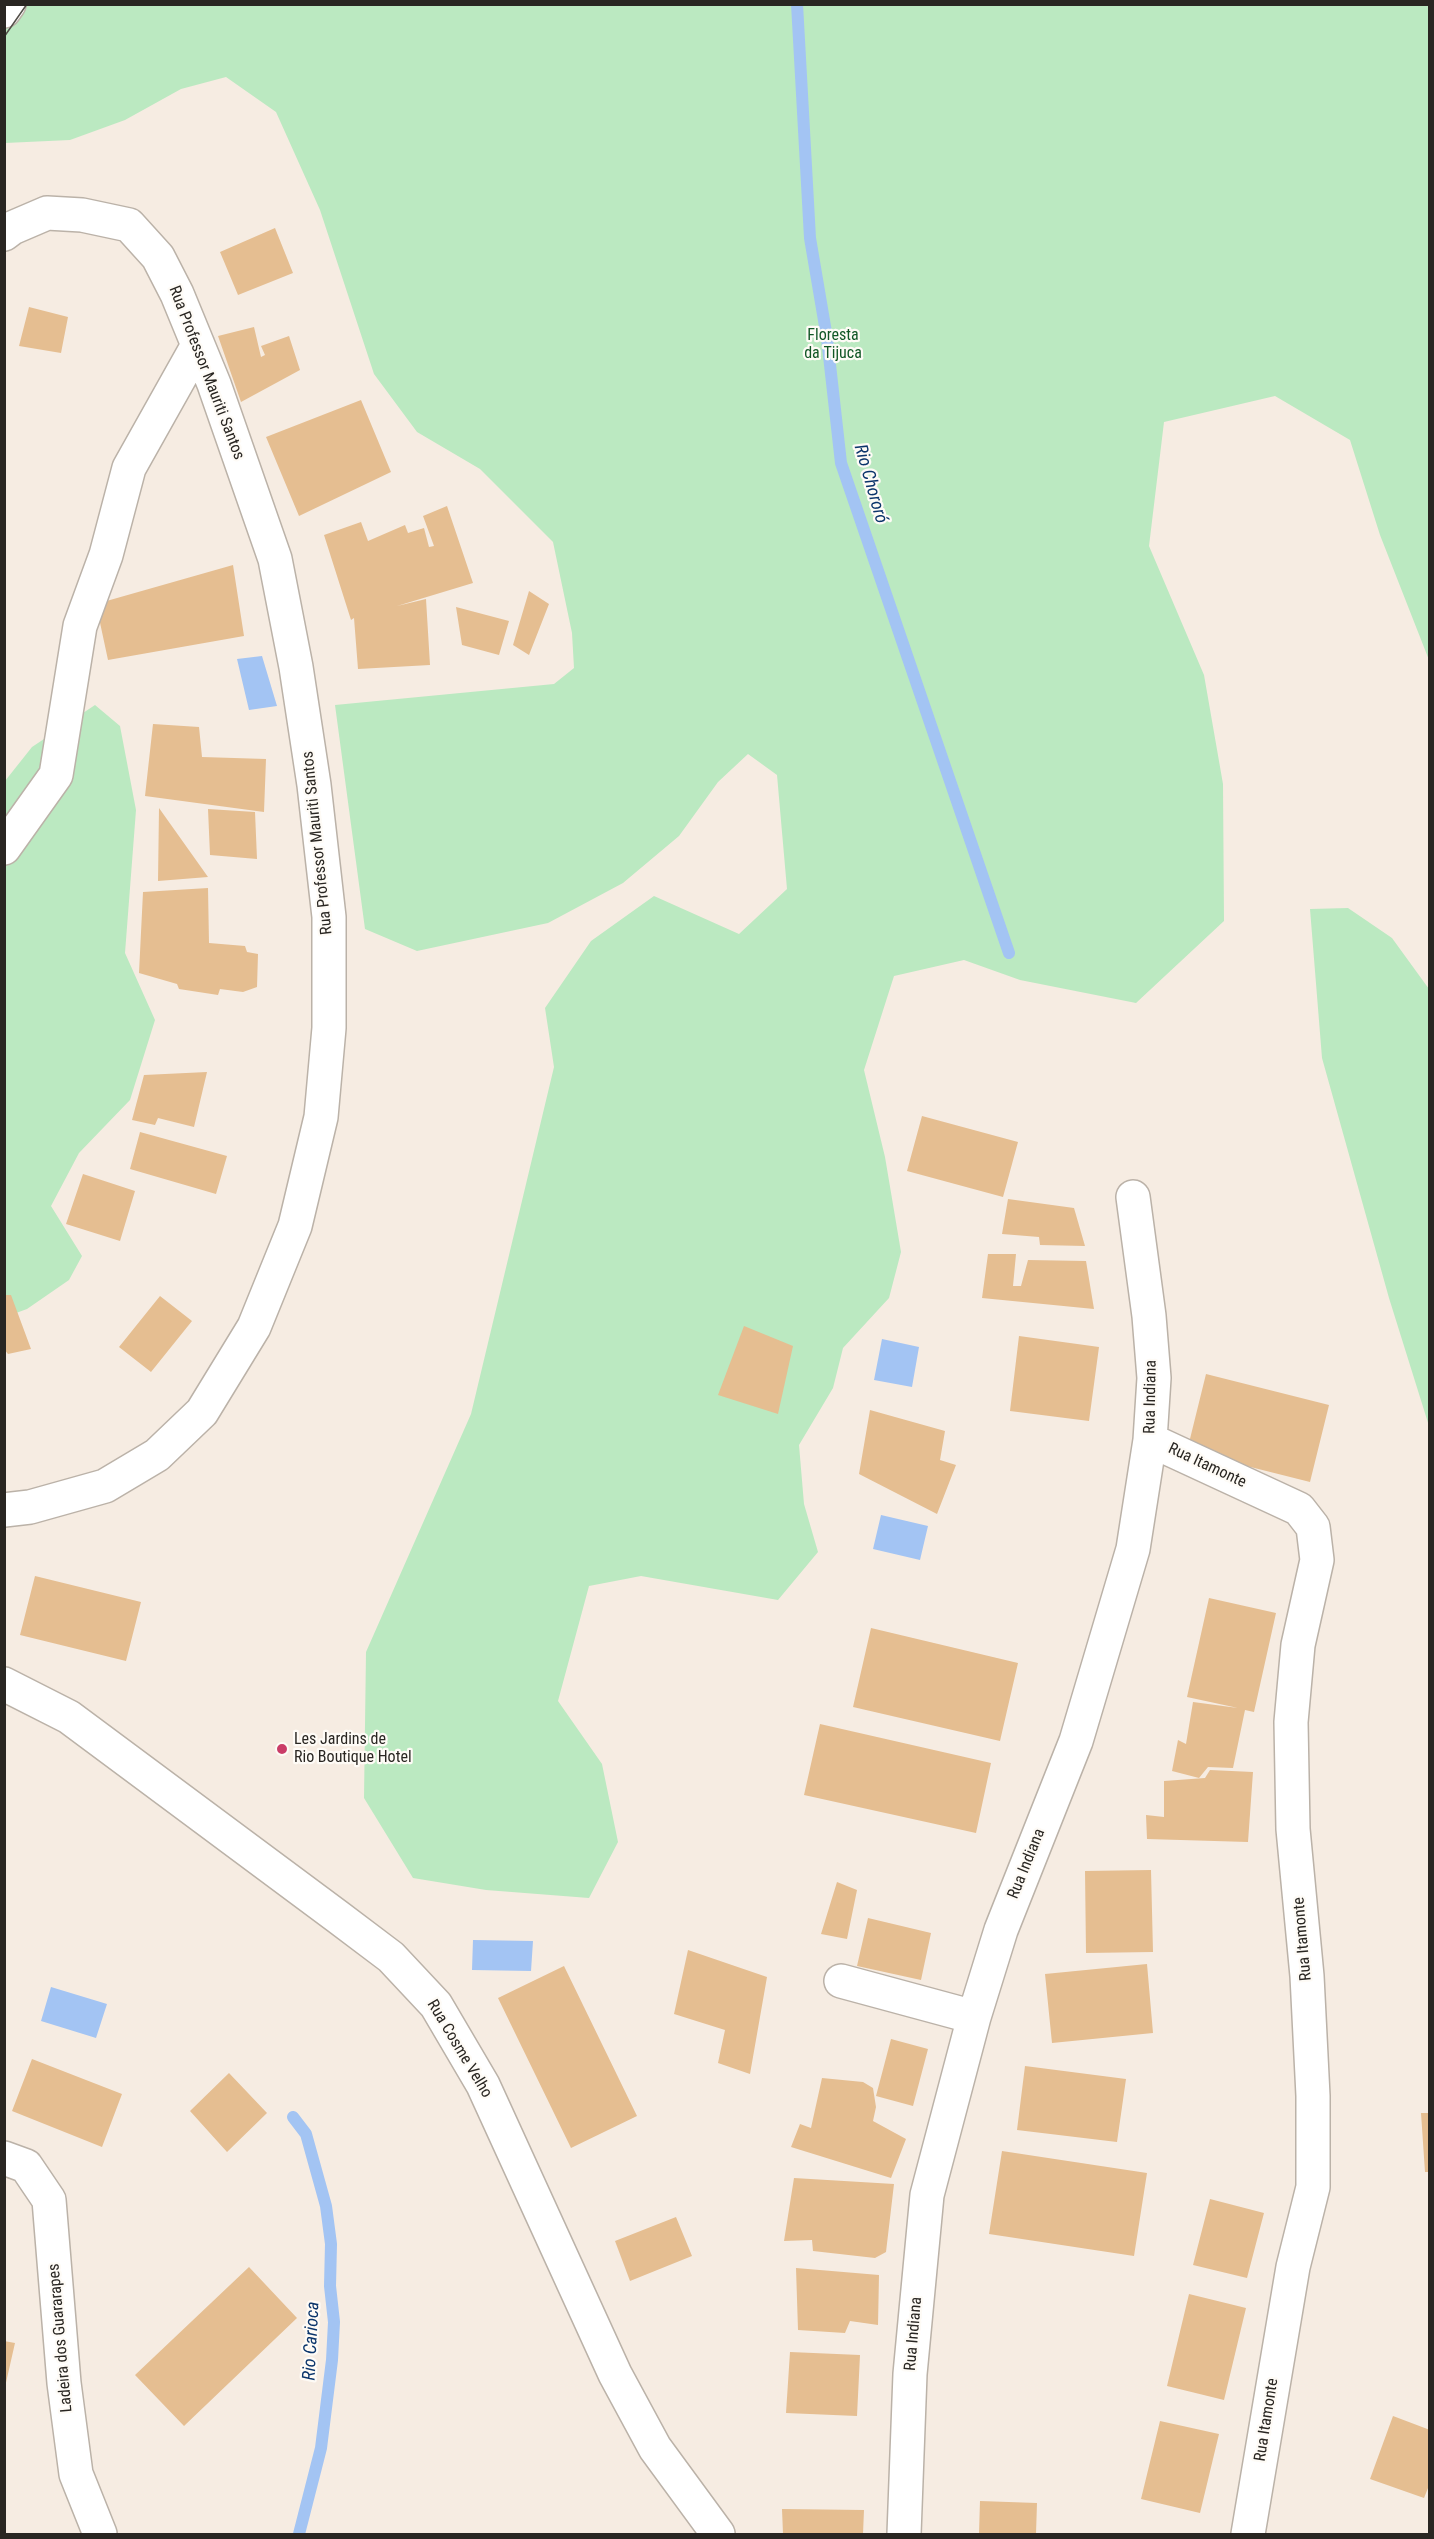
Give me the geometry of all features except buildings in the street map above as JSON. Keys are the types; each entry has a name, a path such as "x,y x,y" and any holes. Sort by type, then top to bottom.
{"street":[{"path":"4,11 9,4"},
{"name":"Rua Professor Mauriti Santos","path":"4,234 12,228 47,213 82,215 129,225 158,257 177,294 198,345 275,559 314,785 329,917 329,1028 321,1117 291,1236 254,1327 202,1413 157,1455 105,1486 30,1507 4,1510"},
{"path":"4,848 56,775 80,627 106,555 129,468 198,345"},
{"name":"Rua Indiana","path":"904,2535 910,2374 927,2195 974,2017 1001,1930 1076,1742 1133,1549 1150,1440 1154,1378 1149,1316 1133,1197"},
{"name":"Rua Itamonte","path":"1150,1440 1299,1509 1313,1527 1317,1560 1298,1645 1291,1722 1293,1829 1306,1976 1313,2096 1313,2187 1293,2267 1248,2535"},
{"name":"Rua Cosme Velho","path":"4,1684 69,1717 391,1957 436,2005 483,2085 615,2374 655,2448 718,2535"},
{"path":"841,1981 974,2017"},
{"name":"Ladeira dos Guararapes","path":"4,2158 26,2166 49,2200 64,2383 76,2474 100,2535"}],"green space":[{"name":"Floresta da Tijuca","path":"4,5 1429,5 1429,660 1380,535 1350,440 1275,396 1164,422 1149,546 1204,675 1223,784 1224,921 1136,1003 1020,980 964,960 894,976 864,1070 885,1157 901,1252 889,1298 843,1348 833,1388 799,1445 804,1504 818,1552 778,1600 641,1576 589,1586 558,1701 602,1764 618,1842 589,1898 486,1890 413,1878 364,1798 366,1652 471,1414 554,1067 545,1008 591,941 654,896 739,934 787,889 777,775 748,754 718,782 679,836 623,883 548,923 417,951 365,929 335,705 554,684 574,668 572,633 553,542 480,469 417,432 374,374 320,210 276,112 226,77 181,89 125,120 70,140 5,143"},
{"path":"95,705 120,726 136,810 125,953 155,1020 130,1100 79,1153 51,1206 82,1256 69,1280 27,1309 5,1317 5,781 32,747"},
{"path":"1348,908 1392,938 1429,989 1429,1426 1389,1298 1322,1058 1310,909"}],"water":[{"path":"262,656 277,706 249,710 237,659"},
{"path":"882,1339 919,1347 912,1387 874,1380"},
{"path":"881,1515 928,1526 920,1560 873,1549"},
{"path":"473,1940 533,1941 531,1971 472,1970"},
{"path":"51,1987 107,2004 96,2038 41,2021"}],"waterway":[{"name":"Rio Chororó","path":"797,4 810,238 827,338 841,463 1009,953"},
{"name":"Rio Carioca","path":"293,2117 306,2134 326,2206 331,2244 330,2286 334,2322 332,2360 321,2448 299,2534"}],"tram line":[{"path":"4,37 27,4"}],"place":[{"name":"Les Jardins de Rio Boutique Hotel","path":"282,1749"}]}
